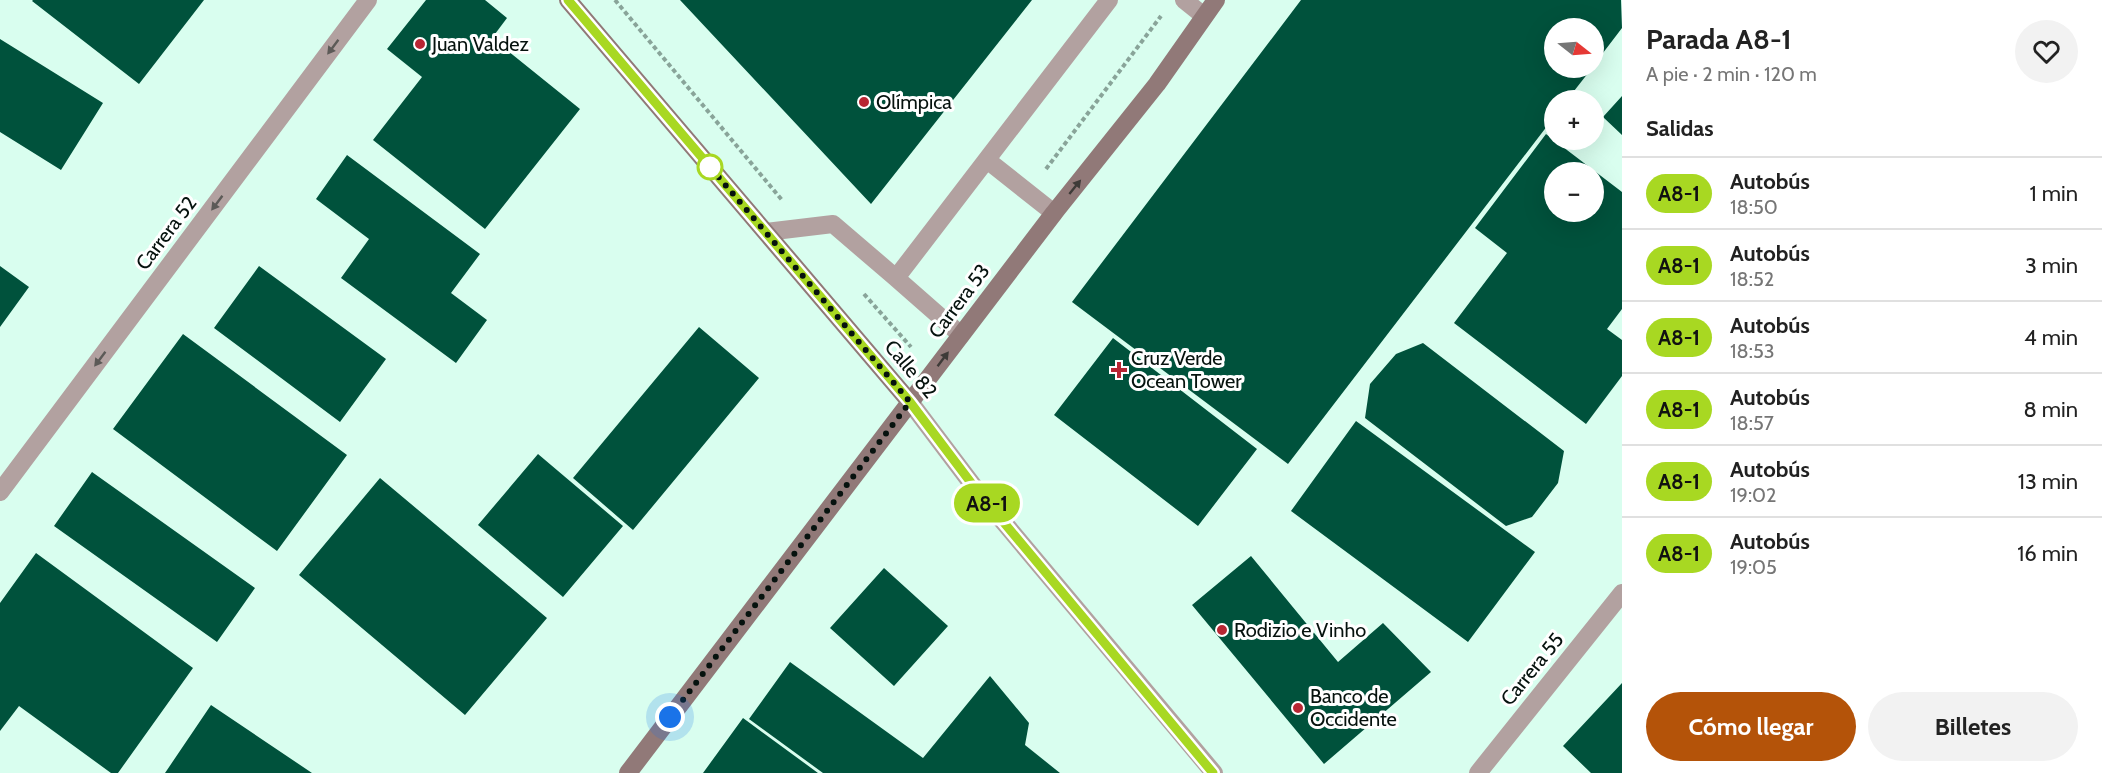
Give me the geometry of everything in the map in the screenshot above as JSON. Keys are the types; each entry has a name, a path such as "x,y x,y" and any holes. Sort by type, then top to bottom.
{"main road":[{"name":"Calle 82","path":"568,0 910,402"},
{"name":"Carrera 53","path":"628,773 1054,213 1157,84 1216,0"}],"street":[{"name":"Carrera 52","path":"0,492 368,0"},
{"path":"896,278 1109,0"},
{"path":"1184,0 1204,16"},
{"path":"987,160 1054,213"},
{"path":"766,232 833,224 961,335"},
{"name":"Calle 82","path":"910,402 975,488 1214,773"},
{"name":"Carrera 55","path":"1478,773 1622,593"}],"path":[{"path":"615,0 805,227"},
{"path":"858,287 911,347"}],"building":[{"path":"33,0 204,0 139,84"},
{"path":"426,0 485,0 507,18 492,38 580,109 485,229 373,140 422,77 387,49"},
{"name":"Olímpica","path":"680,0 1032,0 871,204"},
{"path":"1301,0 1621,0 1622,28 1604,52 1604,18 1544,18 1544,78 1584,78 1575,90 1544,90 1544,130 1288,464 1072,302"},
{"path":"0,39 103,103 61,170 0,132"},
{"path":"1622,96 1622,135 1604,116"},
{"path":"1544,137 1544,150 1567,150 1583,162 1544,162 1544,222 1604,222 1604,178 1622,192 1622,309 1607,329 1622,340 1622,376 1586,424 1454,323 1507,253 1475,228"},
{"path":"347,155 480,254 451,293 487,320 456,363 341,278 369,239 316,199"},
{"path":"0,266 29,287 0,327"},
{"path":"259,266 386,359 340,422 214,328"},
{"path":"699,327 759,378 633,530 573,478"},
{"path":"183,334 347,455 277,551 113,429"},
{"path":"1113,338 1257,449 1198,526 1054,415"},
{"path":"1423,343 1564,451 1558,483 1532,517 1506,526 1365,418 1370,384 1396,354"},
{"path":"1356,421 1535,552 1468,642 1291,511"},
{"path":"538,454 623,526 563,597 478,525"},
{"path":"92,472 255,588 217,642 54,526"},
{"path":"380,478 547,618 465,715 299,575"},
{"path":"36,553 193,668 118,773 111,773 19,706 0,731 0,603"},
{"path":"1251,556 1338,662 1383,623 1431,672 1324,764 1192,605"},
{"path":"884,568 948,626 894,686 830,628"},
{"path":"790,662 923,758 990,676 1029,723 1025,745 1060,773 823,773 749,719"},
{"path":"1622,683 1622,773 1591,773 1563,746"},
{"path":"211,705 312,773 165,773"},
{"path":"743,718 818,773 703,773"}],"bus line":[{"name":"A8-1","path":"568,0 910,402 975,488 1213,773"}],"place":[{"name":"Juan Valdez","path":"420,44"},
{"name":"Olímpica","path":"864,102"},
{"name":"Cruz Verde Ocean Tower","path":"1119,370"},
{"name":"Rodizio e Vinho","path":"1222,630"},
{"name":"Banco de Occidente","path":"1298,708"}],"route":[{"path":"670,717 910,402 705,161 710,167"}]}
